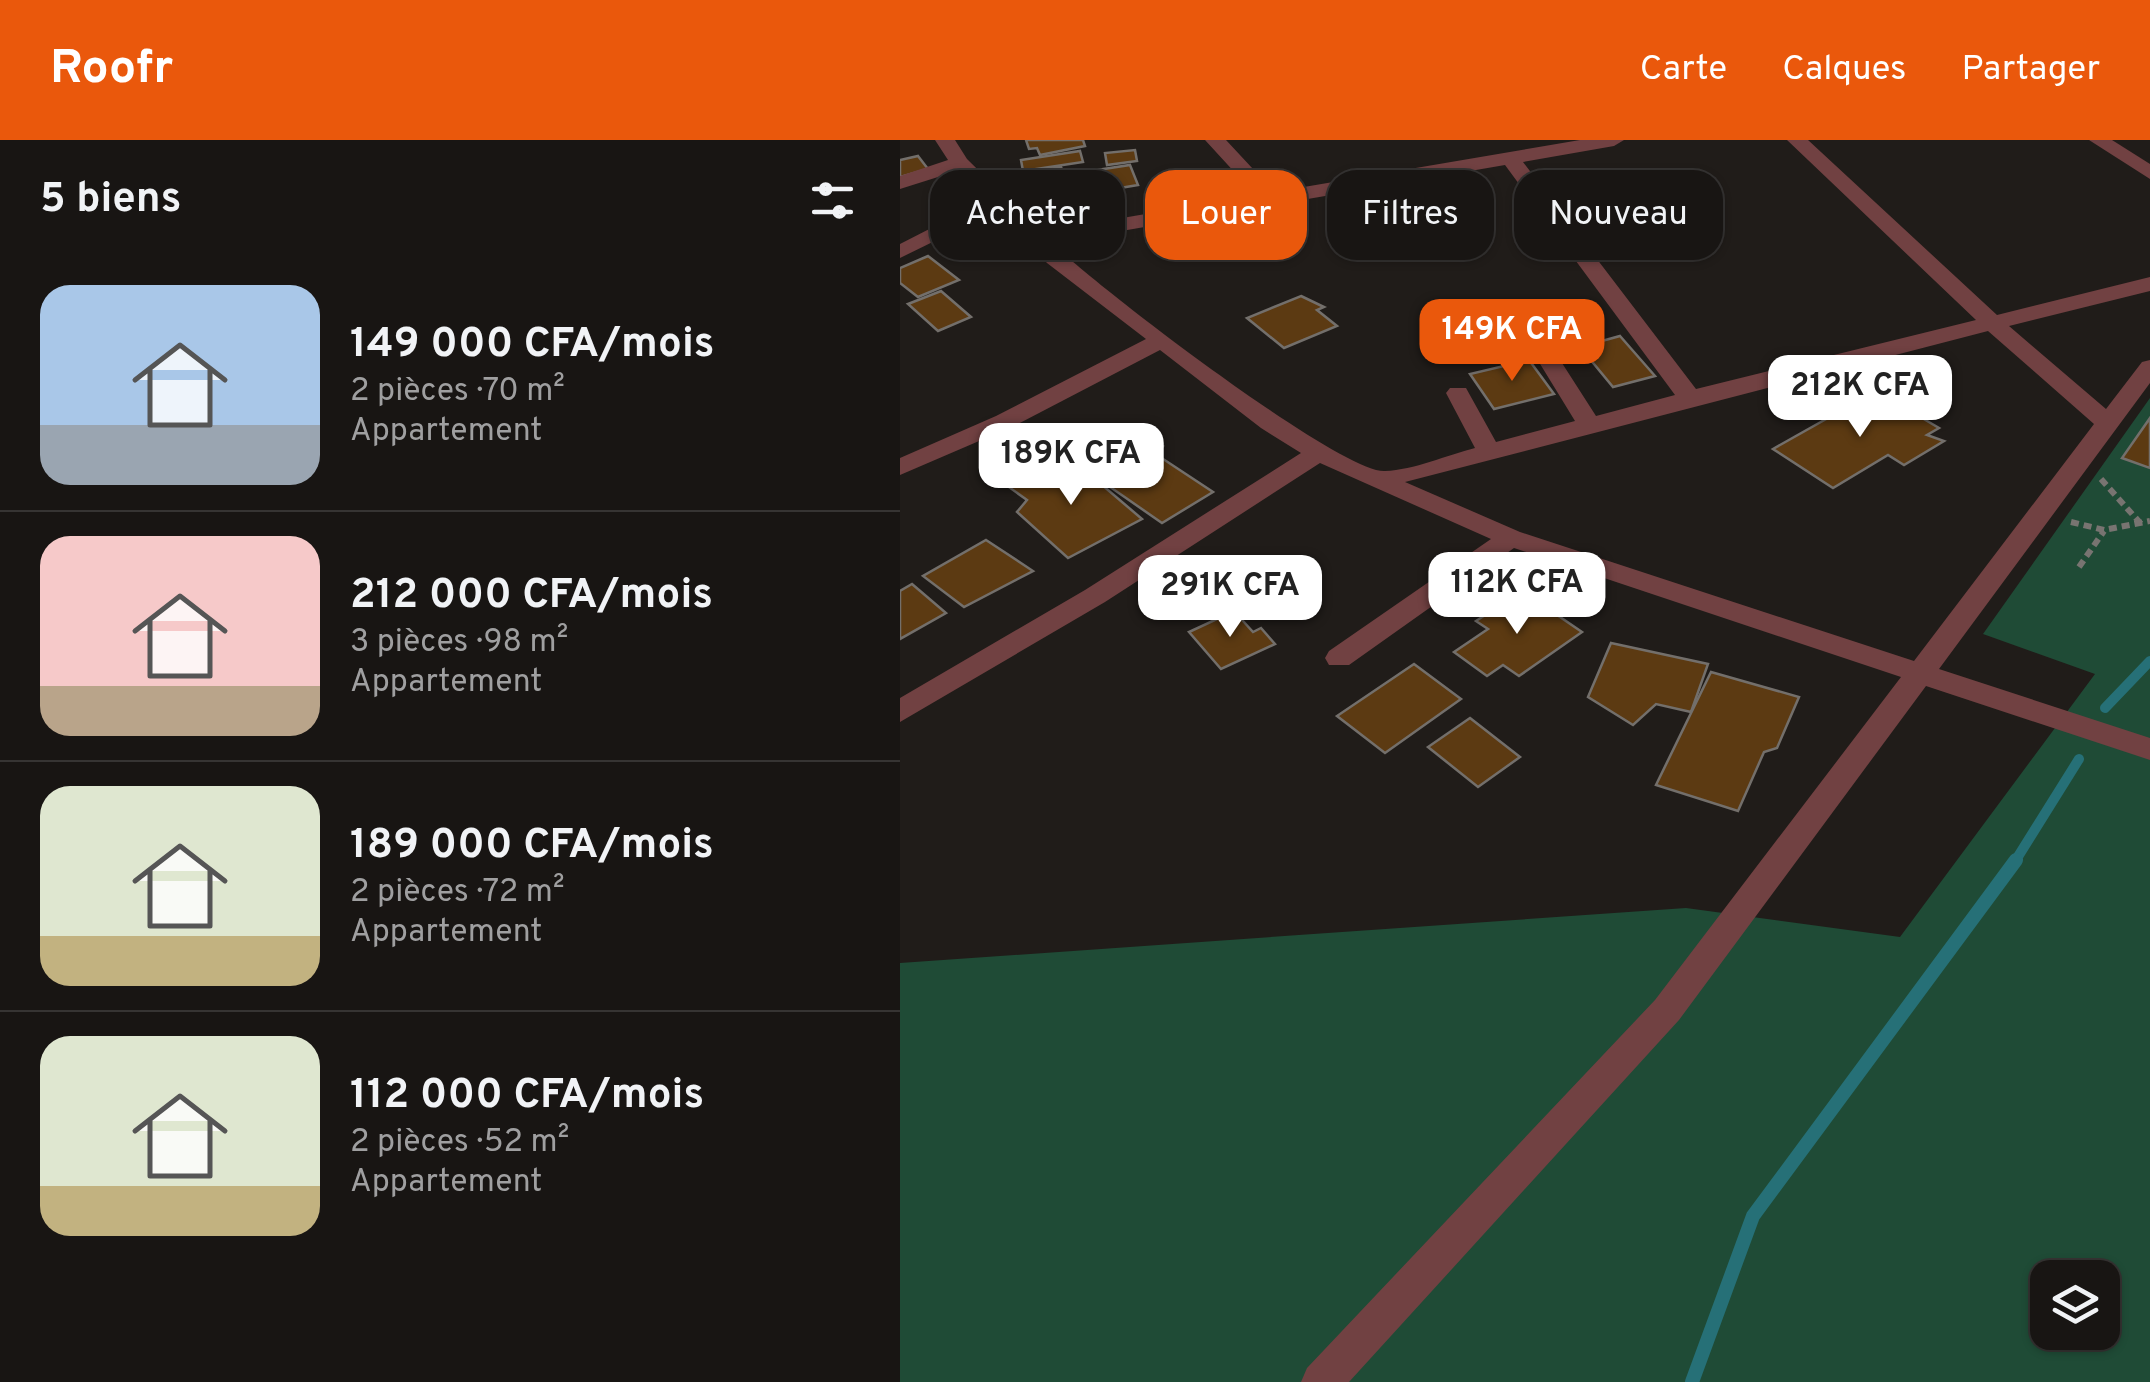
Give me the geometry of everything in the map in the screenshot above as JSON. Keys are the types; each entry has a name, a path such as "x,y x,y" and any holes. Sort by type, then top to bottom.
{"street":[{"path":"945,140 967,170"},
{"path":"1214,140 1243,170"},
{"path":"1307,193 1614,140"},
{"path":"1797,140 1992,323 2106,422"},
{"path":"2099,140 2150,173"},
{"path":"1510,158 1690,398"},
{"path":"900,183 960,163"},
{"path":"900,252 930,237"},
{"path":"1058,260 1270,423 1318,454 1379,482 1510,538 2150,749"},
{"path":"1379,482 1690,398 2150,284"},
{"path":"900,440 911,461 1005,421 1161,340"},
{"path":"1545,354 1590,425"},
{"path":"1322,1382 1667,1010 2150,367"},
{"path":"1458,393 1489,452"},
{"path":"900,711 1095,596 1318,454"},
{"path":"1339,658 1510,538"}],"path":[{"path":"2110,466 2100,480 2141,524"},
{"path":"2041,512 2104,530 2150,521"},
{"path":"2079,567 2104,530"}],"green space":[{"path":"2150,398 2150,1382 900,1382 900,963 1686,908 1900,937 2095,674 1983,634"}],"building":[{"path":"1026,140 1083,140 1085,146 1040,155 1037,148 1029,149"},
{"path":"1135,150 1137,161 1107,165 1105,153"},
{"path":"1080,151 1083,162 1023,170 1021,160"},
{"path":"918,156 928,169 900,177 900,160"},
{"path":"1130,165 1138,185 1125,187 1125,170 1097,170"},
{"path":"928,256 959,280 918,297 900,283 900,268"},
{"path":"941,291 971,317 938,331 908,304"},
{"path":"1301,296 1324,307 1317,310 1337,326 1284,348 1247,318"},
{"path":"1530,316 1547,338 1449,361 1435,338"},
{"path":"1620,336 1655,376 1613,387 1580,347"},
{"path":"1529,360 1554,394 1494,409 1470,374"},
{"path":"1876,391 1939,428 1927,435 1944,441 1904,465 1888,455 1833,488 1773,449"},
{"path":"2150,418 2150,468 2122,458"},
{"path":"1152,439 1163,446 1157,455 1213,492 1162,523 1090,473"},
{"path":"1053,459 1075,474 1088,473 1142,519 1068,558 1017,512 1027,500 1006,485"},
{"path":"986,540 1033,571 964,607 923,576"},
{"path":"912,584 946,613 900,639 900,591"},
{"path":"1522,591 1582,632 1519,676 1503,665 1487,676 1454,652 1488,629 1476,621"},
{"path":"1234,611 1253,632 1261,628 1275,644 1221,669 1189,632"},
{"path":"1611,643 1708,664 1691,712 1656,704 1633,725 1588,697"},
{"path":"1414,664 1461,699 1385,753 1337,716"},
{"path":"1711,672 1799,697 1777,748 1764,752 1738,811 1656,785"},
{"path":"1470,718 1520,757 1478,787 1428,747"}],"waterway":[{"path":"2105,708 2150,661"},
{"path":"2015,861 2079,759"},
{"path":"1692,1382 1753,1216 2015,861"}]}
